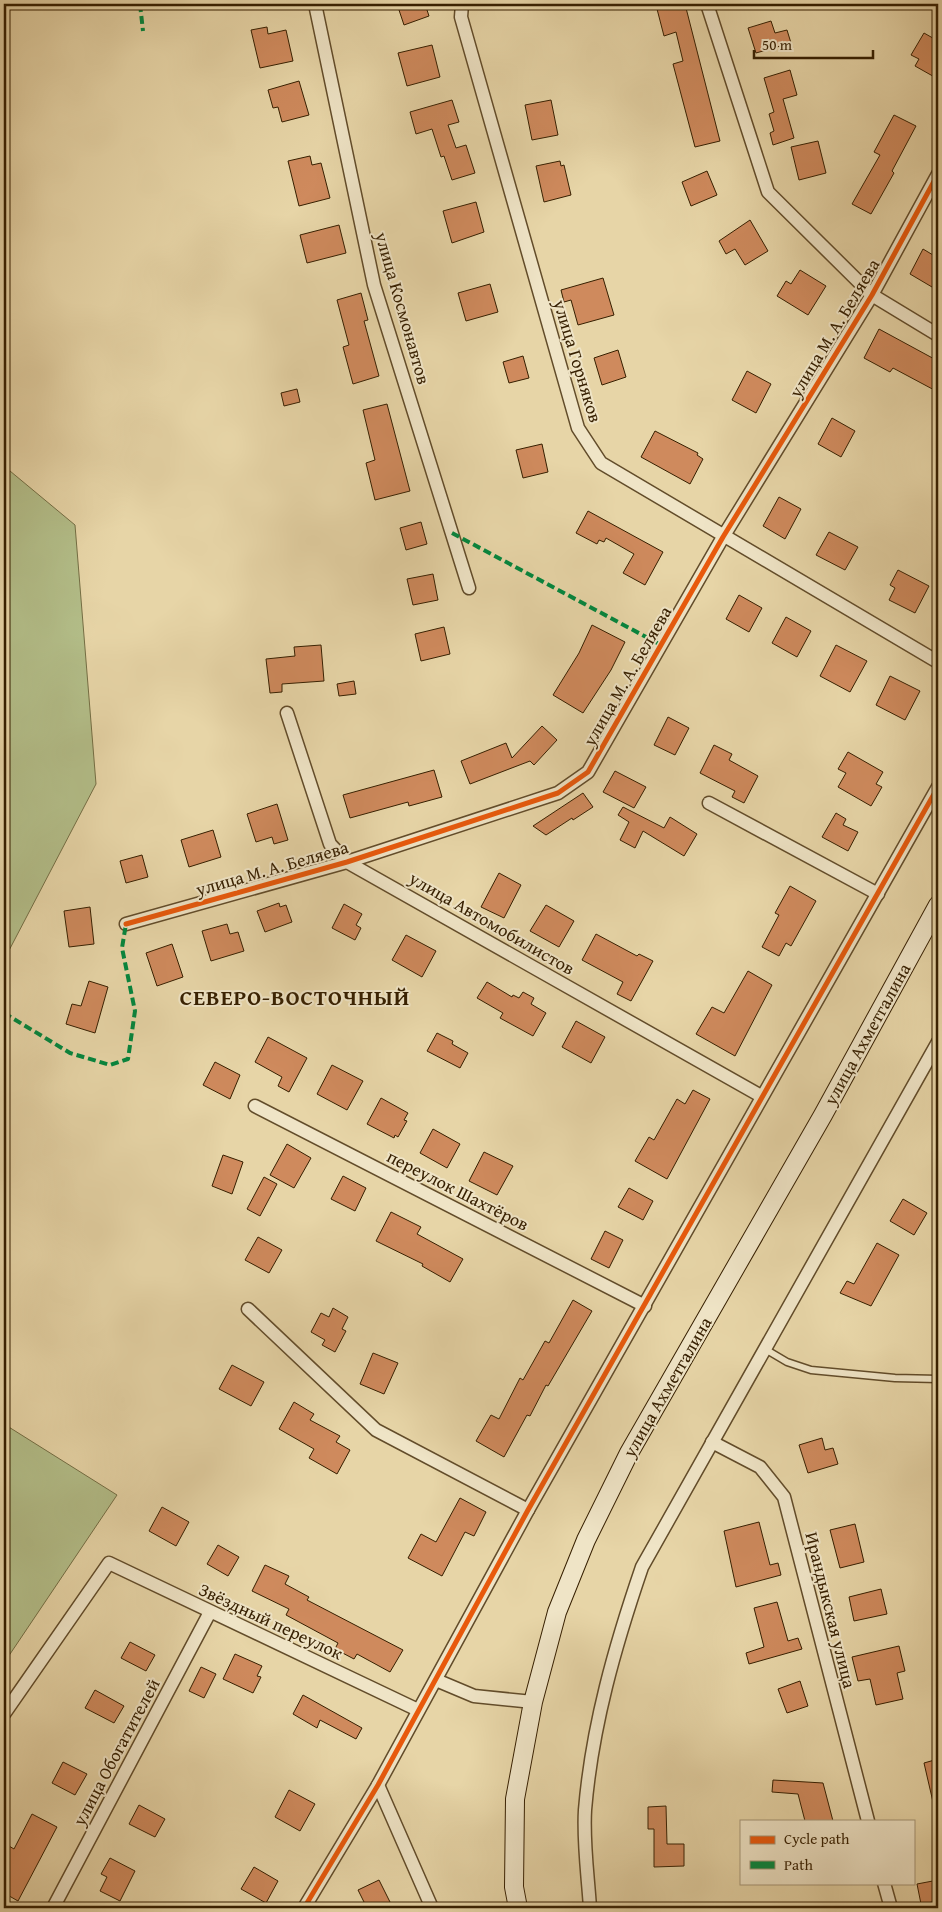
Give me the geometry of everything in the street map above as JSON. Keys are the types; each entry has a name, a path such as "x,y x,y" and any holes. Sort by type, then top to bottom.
{"main road":[{"name":"улица Ахметгалина","path":"518,1908 514,1887 514,1799 532,1702 557,1612 586,1540 629,1453 823,1115 938,905"}],"street":[{"name":"улица Космонавтов","path":"315,4 374,285 469,588"},
{"name":"улица Горняков","path":"462,4 461,17 578,428 602,463 723,537 938,662"},
{"path":"707,4 768,192 872,295 938,335"},
{"name":"улица М. А. Беляева","path":"126,924 347,862 558,793 588,772 723,537 872,295 938,174"},
{"name":"улица Автомобилистов","path":"287,713 330,844 347,862 761,1096"},
{"path":"304,1908 378,1785 528,1510 938,786"},
{"path":"709,803 878,894"},
{"path":"590,1908 585,1811 599,1711 620,1632 642,1567 938,1042"},
{"name":"переулок Шахтёров","path":"255,1106 645,1306"},
{"path":"248,1309 376,1430 528,1510"},
{"name":"Ирандыкская улица","path":"712,1442 760,1467 784,1497 868,1820"},
{"name":"Звёздный переулок","path":"5,1709 109,1563 418,1710"},
{"name":"улица Обогатителей","path":"53,1908 210,1612"},
{"path":"436,1680 474,1696 532,1702"},
{"path":"378,1785 432,1908"},
{"path":"884,1884 890,1908"}],"lane":[{"path":"765,1348 787,1362 811,1370 895,1378 938,1378"}],"green space":[{"path":"4,466 75,525 96,784 4,960"},
{"path":"4,1424 117,1495 4,1663"}],"building":[{"path":"397,4 425,4 429,16 404,25"},
{"path":"675,4 685,4 720,141 695,147 673,64 683,61 676,32 664,36 657,9"},
{"path":"771,21 775,33 787,30 791,43 756,53 748,28"},
{"path":"267,27 268,34 286,30 293,61 260,68 251,30"},
{"path":"924,33 938,41 938,79 915,66 919,59 911,55"},
{"path":"432,45 440,77 407,86 398,53"},
{"path":"790,70 797,95 783,99 794,138 773,145 770,133 774,131 769,114 774,112 764,78"},
{"path":"299,81 309,115 282,122 278,107 273,108 268,90"},
{"path":"452,100 459,122 448,125 456,148 466,145 475,173 452,180 444,156 441,157 432,129 416,134 410,112"},
{"path":"551,100 558,135 532,140 525,105"},
{"path":"894,115 916,126 892,171 894,173 871,214 852,204 880,155 874,152"},
{"path":"818,141 826,173 799,180 791,147"},
{"path":"310,156 312,165 321,163 330,198 299,206 288,161"},
{"path":"560,161 561,166 564,165 571,195 544,202 536,166"},
{"path":"707,171 717,195 691,206 682,182"},
{"path":"476,202 484,232 452,243 443,211"},
{"path":"750,220 768,251 745,265 735,249 726,254 719,241"},
{"path":"339,225 346,253 307,263 300,235"},
{"path":"923,249 938,258 938,276 932,287 910,274"},
{"path":"800,270 826,286 808,315 777,296 786,281 791,284"},
{"path":"603,278 614,315 578,325 571,300 564,302 561,290"},
{"path":"490,284 498,312 466,321 458,293"},
{"path":"361,293 368,320 364,321 379,376 353,384 343,347 349,345 337,300"},
{"path":"879,329 938,361 938,392 893,368 890,372 864,358"},
{"path":"618,350 626,377 602,385 594,358"},
{"path":"523,356 529,378 509,383 503,362"},
{"path":"747,371 771,384 756,413 732,400"},
{"path":"297,389 300,402 284,406 281,393"},
{"path":"387,404 410,491 375,500 366,463 375,460 363,410"},
{"path":"832,418 855,431 841,457 818,444"},
{"path":"655,431 698,453 697,455 703,459 690,484 641,457"},
{"path":"542,444 548,472 523,478 516,450"},
{"path":"779,497 801,509 785,539 763,526"},
{"path":"588,511 663,552 645,585 623,573 634,554 606,538 604,542 599,540 597,544 576,533"},
{"path":"421,522 427,544 406,550 400,528"},
{"path":"829,532 858,547 845,570 816,555"},
{"path":"898,570 929,586 915,613 889,600 895,588 890,585"},
{"path":"433,574 438,600 413,605 407,579"},
{"path":"739,595 762,608 749,632 726,619"},
{"path":"786,617 811,631 797,657 772,643"},
{"path":"592,625 625,642 611,670 583,713 553,695 579,653"},
{"path":"444,627 450,654 421,661 415,634"},
{"path":"321,645 324,681 282,684 282,692 270,693 266,659 295,656 294,647"},
{"path":"836,645 867,661 850,692 820,676"},
{"path":"890,676 920,691 905,720 876,705"},
{"path":"354,681 356,694 339,696 337,684"},
{"path":"668,717 689,728 675,755 654,745"},
{"path":"542,726 557,740 534,765 530,761 470,784 461,761 506,743 512,758"},
{"path":"714,745 732,754 729,760 758,776 744,803 732,797 735,791 700,773"},
{"path":"848,752 883,772 876,784 882,787 871,806 838,787 846,773 838,769"},
{"path":"434,770 442,797 409,806 408,802 350,818 343,795"},
{"path":"615,771 646,787 634,808 603,792"},
{"path":"583,793 593,807 546,835 533,826"},
{"path":"277,804 288,840 274,844 272,837 256,842 247,814"},
{"path":"623,807 664,828 670,817 697,834 684,856 643,831 635,848 620,840 629,822 618,815"},
{"path":"836,813 846,819 843,825 858,832 848,851 822,837"},
{"path":"213,830 221,857 189,867 181,840"},
{"path":"142,855 148,877 126,883 120,861"},
{"path":"499,873 521,885 504,918 481,907"},
{"path":"790,886 816,901 791,946 786,943 779,956 762,947 779,915 775,913"},
{"path":"279,903 280,907 286,905 292,922 265,932 257,911"},
{"path":"344,904 362,914 356,925 361,928 355,940 332,928"},
{"path":"546,905 574,921 559,947 530,931"},
{"path":"90,907 94,944 69,947 64,911"},
{"path":"227,924 230,934 238,932 244,951 211,961 202,931"},
{"path":"596,934 637,956 639,954 653,961 631,1001 617,994 623,982 582,960"},
{"path":"406,935 436,951 422,977 392,960"},
{"path":"172,944 183,977 157,986 146,953"},
{"path":"748,971 772,985 735,1056 696,1034 712,1007 724,1013"},
{"path":"89,981 108,987 95,1033 66,1024 72,1004 81,1006"},
{"path":"487,982 512,997 513,995 519,998 523,992 534,998 531,1004 546,1013 533,1036 500,1018 503,1013 477,998"},
{"path":"576,1021 605,1037 591,1063 562,1047"},
{"path":"437,1033 453,1041 452,1044 468,1053 460,1068 427,1051"},
{"path":"268,1037 307,1058 289,1092 278,1086 282,1077 255,1062"},
{"path":"215,1062 240,1075 230,1099 203,1085"},
{"path":"332,1065 363,1081 347,1110 317,1094"},
{"path":"693,1090 710,1099 667,1179 635,1161 649,1137 654,1140 677,1099 685,1104"},
{"path":"381,1098 408,1113 404,1120 407,1121 398,1137 395,1135 394,1138 367,1124"},
{"path":"433,1129 460,1144 447,1168 420,1153"},
{"path":"287,1144 311,1158 294,1188 270,1175"},
{"path":"484,1152 513,1166 497,1195 469,1181"},
{"path":"223,1155 243,1162 232,1194 212,1186"},
{"path":"343,1176 366,1188 355,1211 331,1199"},
{"path":"264,1177 277,1184 260,1216 247,1209"},
{"path":"629,1188 653,1201 643,1220 618,1207"},
{"path":"903,1199 927,1213 914,1235 890,1221"},
{"path":"391,1212 421,1227 417,1234 463,1259 450,1282 422,1266 423,1264 376,1241"},
{"path":"605,1231 623,1240 609,1268 591,1259"},
{"path":"258,1237 282,1250 269,1273 245,1260"},
{"path":"877,1243 899,1255 871,1306 840,1293 847,1281 854,1284"},
{"path":"573,1300 592,1311 548,1386 546,1385 530,1416 527,1415 504,1457 476,1441 491,1415 499,1419 520,1378 523,1380 545,1341 549,1343"},
{"path":"333,1308 348,1317 342,1329 346,1331 335,1352 322,1345 325,1340 311,1332 321,1313 329,1317"},
{"path":"373,1353 398,1363 384,1394 360,1384"},
{"path":"232,1365 264,1382 251,1406 219,1389"},
{"path":"294,1402 314,1414 310,1420 340,1436 336,1442 350,1450 337,1474 309,1458 314,1449 279,1429"},
{"path":"822,1438 825,1450 833,1448 838,1464 808,1473 799,1445"},
{"path":"460,1498 486,1512 474,1536 465,1532 442,1576 408,1558 421,1534 436,1542"},
{"path":"162,1507 189,1522 176,1546 149,1531"},
{"path":"759,1522 770,1565 778,1563 781,1575 736,1587 724,1531"},
{"path":"855,1524 864,1562 840,1568 830,1530"},
{"path":"218,1545 239,1557 228,1576 207,1564"},
{"path":"265,1565 289,1576 285,1584 309,1597 307,1600 403,1650 390,1672 357,1654 354,1659 335,1649 338,1643 286,1615 289,1609 252,1591"},
{"path":"881,1589 887,1614 854,1621 849,1597"},
{"path":"777,1602 788,1641 798,1638 802,1649 749,1664 746,1653 764,1647 754,1608"},
{"path":"130,1642 155,1655 146,1671 121,1658"},
{"path":"899,1646 905,1671 897,1673 903,1699 876,1705 870,1679 858,1681 852,1657"},
{"path":"235,1654 262,1666 257,1676 261,1677 253,1693 223,1679"},
{"path":"201,1667 216,1674 204,1698 189,1691"},
{"path":"800,1681 808,1706 787,1713 778,1689"},
{"path":"95,1690 124,1706 114,1723 85,1708"},
{"path":"303,1695 362,1728 356,1739 320,1720 317,1728 293,1714"},
{"path":"938,1759 938,1801 933,1802 924,1763"},
{"path":"63,1762 87,1774 75,1795 52,1783"},
{"path":"773,1780 823,1783 833,1820 805,1820 798,1794 772,1792"},
{"path":"289,1790 315,1804 300,1831 275,1817"},
{"path":"139,1805 165,1819 155,1837 129,1824"},
{"path":"666,1806 667,1844 684,1844 684,1866 654,1867 654,1829 648,1829 648,1807"},
{"path":"32,1814 57,1827 18,1901 4,1893 4,1843 14,1849"},
{"path":"110,1858 135,1871 120,1901 100,1891 107,1877 101,1874"},
{"path":"254,1867 278,1881 266,1903 241,1889"},
{"path":"379,1880 393,1908 367,1908 358,1890"},
{"path":"938,1880 938,1901 921,1904 917,1884"}],"marked path":[{"path":"140,4 143,31"},
{"path":"452,533 661,645"},
{"path":"4,1013 70,1053 110,1065 128,1059 135,1011 122,948 126,924"}],"cycle path":[{"path":"126,924 347,862 558,793 588,772 723,537 872,295 938,174"},
{"path":"304,1908 378,1785 528,1510 938,787"}],"district":[{"name":"СЕВЕРО-ВОСТОЧНЫЙ","path":"295,997"}]}
